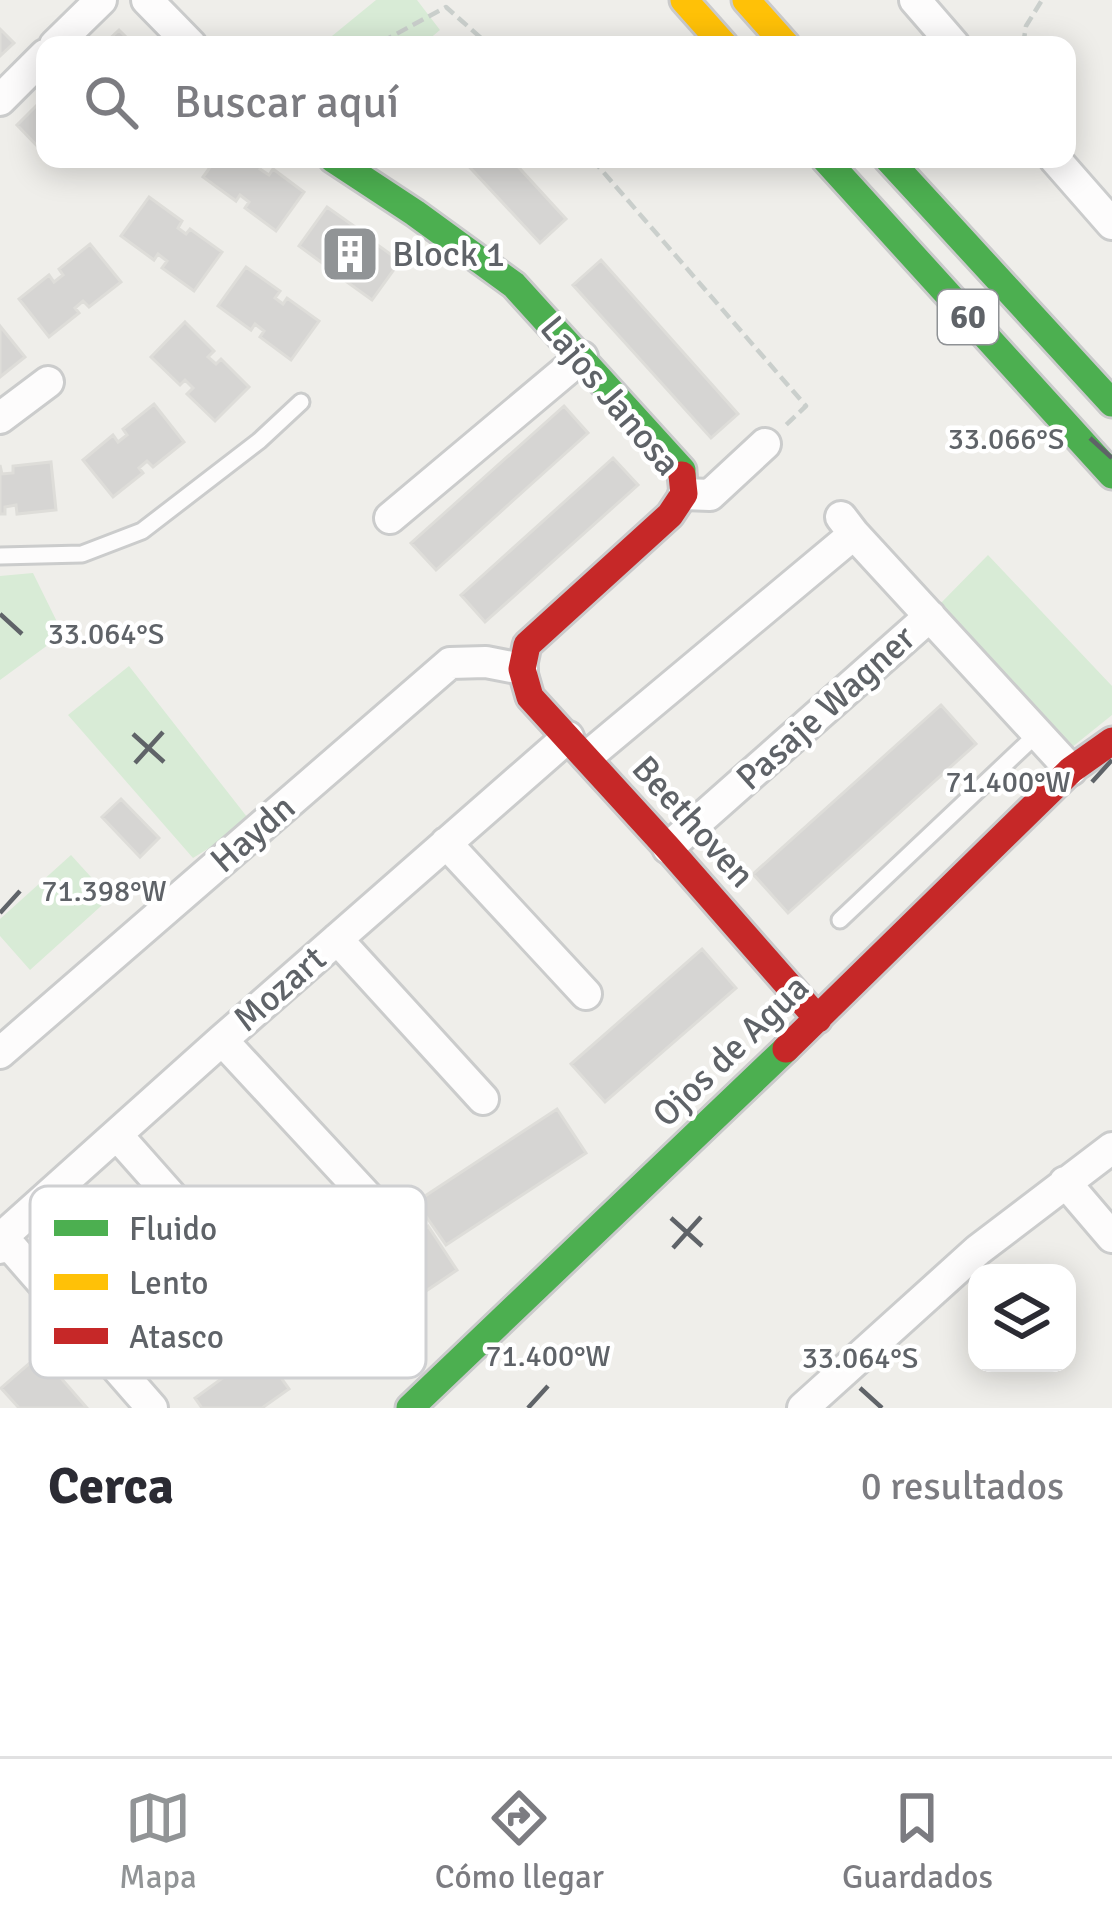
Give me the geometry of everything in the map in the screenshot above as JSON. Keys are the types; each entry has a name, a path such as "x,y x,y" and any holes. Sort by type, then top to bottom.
{"main road":[{"path":"684,0 716,36"},
{"path":"746,0 778,36"},
{"name":"Lajos Janosa","path":"347,168 514,285 682,470 685,494 670,515 527,645 523,669"},
{"name":"60","path":"833,168 1112,475"},
{"name":"60","path":"896,168 1112,403"},
{"name":"Beethoven","path":"523,669 530,697 818,1019"},
{"name":"Ojos de Agua","path":"410,1408 1071,770 1107,744"}],"street":[{"path":"64,36 100,0"},
{"path":"147,0 182,36"},
{"path":"915,0 946,36"},
{"path":"0,100 36,64"},
{"path":"1063,168 1112,224"},
{"path":"389,518 582,357"},
{"path":"0,418 47,382"},
{"path":"685,494 710,495 765,444"},
{"name":"Mozart","path":"61,1186 446,843 577,747 848,526 930,616"},
{"path":"930,616 1071,770"},
{"name":"Pasaje Wagner","path":"668,848 930,616"},
{"name":"Haydn","path":"0,1053 450,663 486,662 523,669"},
{"path":"446,843 586,994"},
{"path":"337,939 483,1099"},
{"path":"222,1040 357,1186"},
{"path":"117,1135 162,1186"},
{"path":"802,1408 978,1250 1112,1148"},
{"path":"1065,1182 1112,1237"},
{"name":"Mozart","path":"1,1240 30,1214"},
{"path":"1,1240 30,1272"},
{"path":"125,1378 152,1408"}],"lane":[{"path":"0,556 82,554 142,531 259,441 301,402"},
{"path":"840,920 1037,734"}],"path":[{"path":"1024,36 1042,0"},
{"path":"393,36 446,7 479,36"},
{"path":"600,168 806,406 765,444"}],"green space":[{"path":"376,0 417,0 440,30 433,36 332,36"},
{"path":"988,555 1112,686 1112,715 1071,748 938,606"},
{"path":"33,573 63,634 0,680 0,576"},
{"path":"129,666 251,822 193,858 68,715"},
{"path":"71,855 110,898 30,970 0,936 0,919"}],"building":[{"path":"0,29 14,43 0,56"},
{"path":"36,106 36,145 17,125"},
{"path":"210,168 261,168 269,175 273,169 304,192 276,231 245,208 249,202 240,195 236,201 203,177"},
{"path":"470,168 519,168 566,219 540,243"},
{"path":"149,197 182,221 178,228 186,234 190,229 222,252 194,291 162,268 167,261 158,254 154,260 121,236"},
{"name":"Block 1","path":"327,207 361,231 356,238 364,244 368,238 400,261 372,300 340,277 345,271 336,264 332,270 299,246"},
{"path":"90,244 121,282 89,307 83,301 75,308 79,313 49,337 19,299 49,275 54,282 63,275 59,269"},
{"path":"601,260 738,414 711,438 573,285"},
{"path":"246,267 280,291 275,298 283,304 287,298 319,321 291,360 260,337 264,331 255,324 251,330 218,306"},
{"path":"185,322 214,351 208,357 216,364 221,359 249,387 215,421 187,394 193,388 185,380 180,385 151,357"},
{"path":"0,326 25,357 0,377"},
{"path":"154,404 184,442 153,467 147,461 139,468 143,473 113,497 83,460 113,435 118,442 127,435 123,429"},
{"path":"564,406 588,433 436,570 411,543"},
{"path":"613,458 638,485 485,622 461,595"},
{"path":"51,462 56,510 17,514 16,505 5,507 5,514 0,514 0,465 2,474 13,473 13,466"},
{"path":"941,705 976,744 788,913 753,874"},
{"path":"121,799 159,838 140,857 102,817"},
{"path":"702,949 736,988 605,1102 571,1064"},
{"path":"557,1109 586,1153 446,1245 426,1216 426,1195"},
{"path":"426,1227 457,1270 426,1291"},
{"path":"30,1363 30,1378 61,1378 87,1408 19,1408 1,1388"},
{"path":"222,1378 281,1378 289,1389 262,1408 202,1408 195,1398"}],"traffic: fast":[{"path":"347,168 514,285 682,475"},
{"path":"833,168 1112,475"},
{"path":"896,168 1112,403"},
{"path":"410,1408 786,1049"}],"traffic: slow":[{"path":"684,0 716,36"},
{"path":"746,0 778,36"}],"traffic: jam":[{"path":"682,475 684,494 670,515 527,645 522,669 530,697 818,1019"},
{"path":"786,1049 1071,770 1112,741"}],"place":[{"name":"Block 1","path":"350,254"}]}
